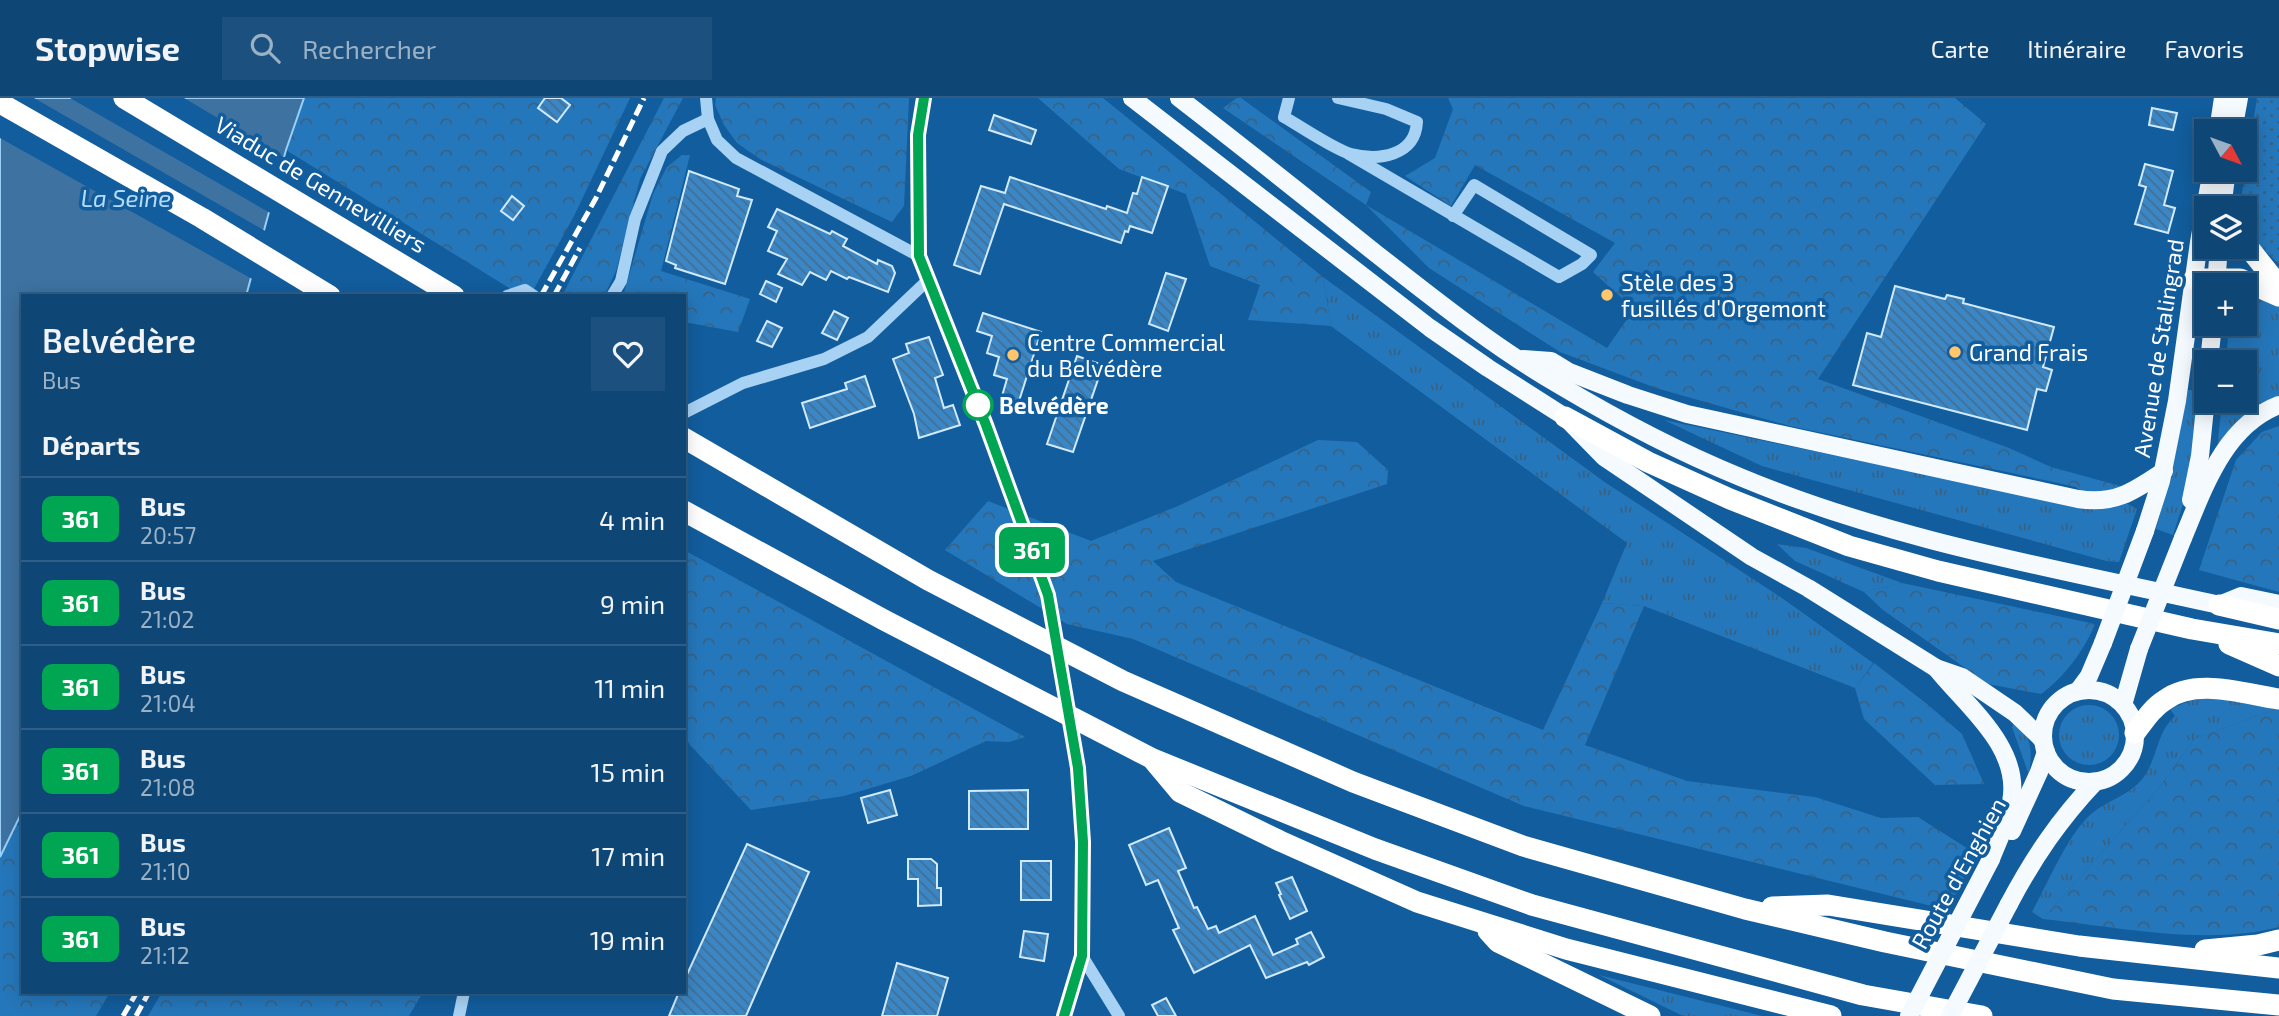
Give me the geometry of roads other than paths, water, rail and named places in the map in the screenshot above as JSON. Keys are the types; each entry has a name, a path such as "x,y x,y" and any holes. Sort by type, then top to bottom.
{"highway":[{"name":"Viaduc de Gennevilliers","path":"124,98 451,294"},
{"path":"0,103 202,218 327,294"},
{"path":"2257,258 2279,286"},
{"path":"2257,286 2279,296"},
{"path":"1565,417 1648,462 1730,499 1849,546 1938,571 2192,629 2279,644"},
{"path":"686,439 928,580 1123,681 1353,782 1523,846 1745,909 1885,942 2113,989 2279,1005"},
{"path":"687,512 884,620 1153,759 1375,849 1532,905 1863,995 1982,1016"},
{"path":"2219,606 2279,619"},
{"path":"2192,629 2279,666"},
{"path":"2135,733 2166,698 2182,691 2213,689 2279,699"},
{"path":"1153,759 1180,792 1280,841 1417,902 1482,924 1618,963 1831,1016"},
{"path":"1745,909 1828,905 2079,946 2279,968"},
{"path":"1482,924 1498,942 1650,1016"},
{"path":"2152,953 2234,947 2279,940"}],"main road":[{"path":"1132,98 1430,328 1565,417 1604,457 1752,557 1808,588 1936,668 1962,677 2015,713 2044,746"},
{"path":"1180,98 1415,284 1520,359 1560,386 1642,430 1738,476 1901,534 2219,606 2241,596 2279,604"},
{"path":"2220,119 2223,98"},
{"path":"2235,119 2239,98"},
{"name":"Avenue de Stalingrad","path":"2078,691 2089,676 2103,643 2164,471 2186,344 2193,279 2209,182"},
{"path":"1520,359 1551,361 1569,372 1628,395 1687,414 2094,502 2115,499 2135,490 2164,471"},
{"path":"2123,705 2139,649 2203,489 2237,434 2250,421 2279,405"},
{"path":"2183,538 2200,456 2204,413"},
{"path":"1936,668 1990,729 2010,774 2011,802 1992,859"},
{"path":"2078,691 2099,691 2112,696 2123,705 2131,718 2135,733 2133,748 2127,762 2110,777 2085,782 2065,776 2050,762 2044,746 2043,729 2052,709 2059,701 2078,691"},
{"name":"Route d'Enghien","path":"1909,1016 1992,859 2008,840 2039,772 2044,746"},
{"path":"1950,1016 2028,868 2052,831 2095,782"}],"street":[{"path":"706,98 708,119 717,140 736,158 919,256"},
{"path":"923,98 918,135 919,256 986,425 1048,595"},
{"path":"1289,98 1284,117 1349,154 1453,216 1559,277 1582,264 1591,255 1474,185 1453,216"},
{"path":"1338,98 1386,109 1417,122 1416,135 1407,148 1382,157 1349,154"},
{"path":"613,294 621,281 635,219 662,151 683,131 708,119"},
{"path":"686,412 743,383 824,359 868,337 928,280"},
{"path":"514,294 525,290 531,294"},
{"path":"1064,1016 1082,956 1083,842 1078,768"},
{"path":"1082,956 1119,1016"},
{"path":"459,1016 464,994"}],"water":[{"name":"La Seine","path":"0,98 304,98 286,150 247,294 21,294 21,814 0,857"}],"tunnel":[{"path":"1048,595 1078,768"}],"railway":[{"path":"542,294 596,198 644,98"},
{"path":"555,294 580,248"},
{"path":"123,1016 136,994"},
{"path":"136,1016 148,994"}],"place":[{"name":"Stèle des 3 fusillés d'Orgemont","path":"1607,295"},
{"name":"Grand Frais","path":"1955,352"},
{"name":"Centre Commercial du Belvédère","path":"1013,355"},
{"name":"Belvédère","path":"978,405"}]}
